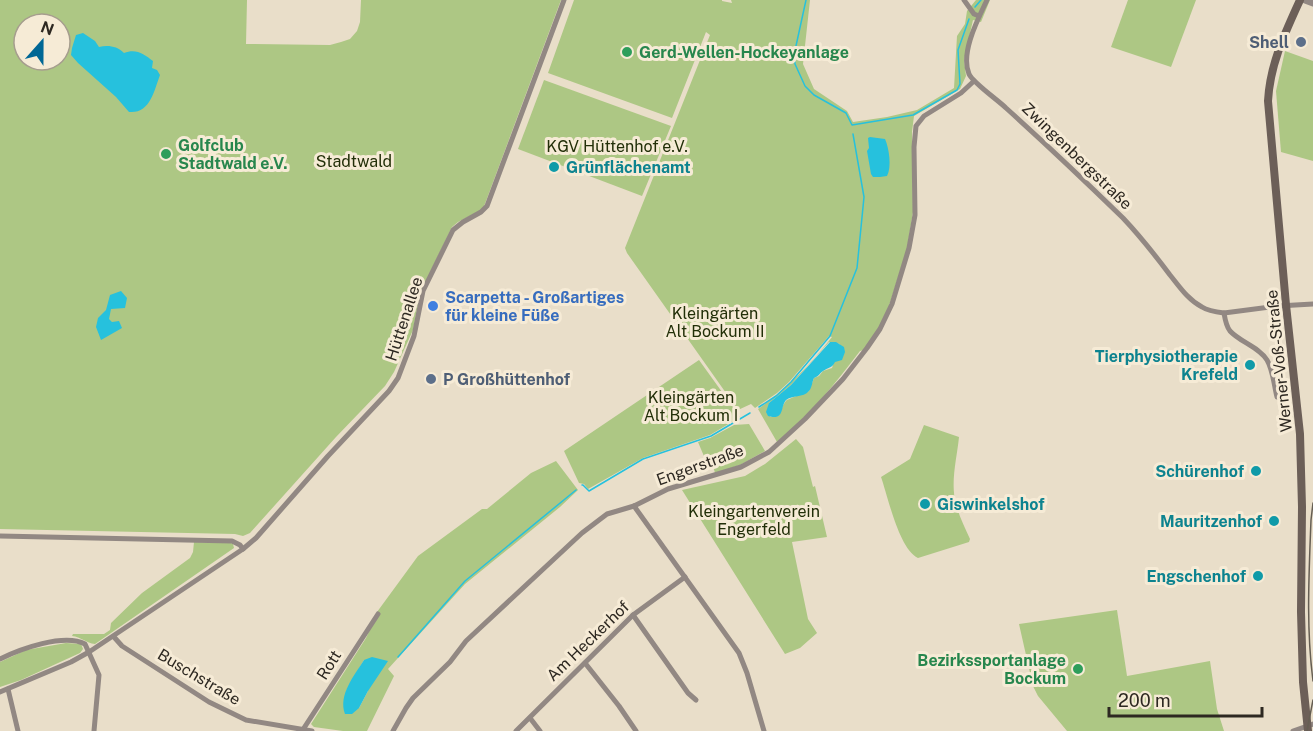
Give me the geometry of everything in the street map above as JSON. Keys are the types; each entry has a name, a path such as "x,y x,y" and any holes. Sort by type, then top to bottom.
{"main road":[{"name":"Werner-Voß-Straße","path":"1300,0 1275,59 1268,101 1300,434 1301,612 1304,682 1310,728"}],"street":[{"name":"Hüttenallee","path":"0,692 89,652 243,549 256,538 389,391 398,378 414,336 423,291 453,230 487,206 564,0"},
{"path":"963,0 974,15 979,16"},
{"path":"974,81 969,73 967,61 970,42 987,0"},
{"path":"1305,0 1313,3"},
{"name":"Zwingenbergstraße","path":"974,81 992,94 1058,155 1134,229 1186,295 1201,307 1224,313 1313,304"},
{"name":"Engerstraße","path":"393,731 413,698 450,662 466,641 582,533 607,514 634,506 668,489 741,467 769,452 799,425 843,379 884,321 892,304 909,248 915,215 916,126 924,116 961,93 974,81"},
{"path":"1224,313 1231,332 1255,348 1266,359 1271,369 1277,397"},
{"path":"634,506 739,653 747,672 764,731"},
{"path":"0,536 232,542 243,549"},
{"name":"Am Heckerhof","path":"516,731 633,615 685,577"},
{"name":"Rott","path":"303,730 378,614"},
{"path":"633,615 688,693 696,700"},
{"name":"Buschstraße","path":"114,637 122,646 223,710 246,720 312,731"},
{"path":"0,659 32,646 71,640 78,640 86,644 99,675 94,731"},
{"path":"585,663 636,731"},
{"path":"8,689 18,731"},
{"path":"530,718 540,731"},
{"path":"1293,731 1310,728"}],"green space":[{"name":"Stadtwald","path":"0,0 247,0 246,44 330,45 350,39 357,31 360,22 361,0 561,0 483,209 452,227 420,293 413,330 394,372 385,386 250,533 243,536 0,529"},
{"name":"Kleingärten Alt Bockum II","path":"574,0 722,0 732,3 731,0 810,0 803,64 814,89 847,111 853,122 887,117 917,110 954,88 957,36 965,24 967,11 976,0 990,0 981,22 973,20 964,60 966,76 960,89 914,116 912,132 913,212 907,249 889,306 879,327 864,350 860,351 821,399 777,442 758,409 778,394 812,361 791,385 769,403 770,417 779,415 786,401 809,391 814,378 832,368 840,344 829,342 818,354 832,337 829,336 777,393 755,408 751,404 738,410 625,248 710,35 706,32 672,118 548,73"},
{"path":"1128,0 1196,0 1171,67 1111,47"},
{"path":"1285,51 1313,61 1313,161 1281,152 1276,91"},
{"name":"KGV Hüttenhof e.V.","path":"544,80 671,126 642,196 518,149"},
{"name":"Kleingärten Alt Bockum I","path":"699,360 740,417 710,435 643,458 588,489 584,484 579,483 564,451"},
{"path":"749,424 765,451 740,465 715,473 711,459 706,461 698,442 734,425"},
{"path":"924,425 959,437 954,496 970,539 969,542 918,558 911,553 900,534 881,477 910,459"},
{"name":"Kleingartenverein Engerfeld","path":"796,439 803,447 827,537 792,542 808,619 817,633 800,648 785,654 682,490 745,476 765,464"},
{"path":"556,461 578,490 465,584 388,669 394,676 367,731 343,731 314,727 311,724 366,638 377,612 418,556 482,509 487,509 531,473","holes":["364,660 368,691 359,708 346,691"]},
{"path":"194,542 231,543 234,548 95,644 72,636 73,634 104,634 110,630 111,623 142,593 190,558"},
{"name":"Bezirkssportanlage Bockum","path":"1117,610 1127,676 1210,661 1217,709 1224,731 1067,731 1038,696 1033,686 1019,624"},
{"path":"66,643 81,644 83,649 80,653 0,687 0,662 26,650"}],"water":[{"path":"83,33 95,41 99,47 112,47 124,53 136,51 153,61 152,68 160,75 150,100 142,109 129,112 116,97 78,63 72,56 76,35"},
{"path":"870,137 885,139 889,158 887,176 873,177 871,174 867,151"},
{"path":"121,291 127,298 125,308 111,309 109,319 112,322 119,321 122,328 101,340 96,327 98,318 106,310 110,295"},
{"path":"830,342 836,342 844,347 842,360 835,362 814,378 807,393 786,400 780,415 768,416 766,412 769,403 791,385"},
{"path":"372,657 388,661 359,708 352,714 345,714 343,707 348,686 364,660"}],"waterway":[{"path":"806,0 794,55 795,64 805,86 814,95 846,113 852,125 913,115 957,90 960,84 958,50 969,19"},
{"path":"975,7 981,0"},
{"path":"759,407 791,382 830,336 857,268 864,197 853,134"},
{"path":"582,485 589,491 643,459 711,436 750,413"},
{"path":"398,657 465,581 576,490"}],"tram line":[{"path":"1313,503 1309,600 1309,641 1313,681"},
{"path":"1307,731 1313,700"}],"place":[{"name":"Shell","path":"1301,42"},
{"name":"Gerd-Wellen-Hockeyanlage","path":"627,52"},
{"name":"Golfclub Stadtwald e.V.","path":"166,154"},
{"name":"Grünflächenamt","path":"554,167"},
{"name":"Scarpetta - Großartiges für kleine Füße","path":"433,306"},
{"name":"Tierphysiotherapie Krefeld","path":"1250,365"},
{"name":"P Großhüttenhof","path":"431,379"},
{"name":"Schürenhof","path":"1256,471"},
{"name":"Giswinkelshof","path":"925,504"},
{"name":"Mauritzenhof","path":"1274,521"},
{"name":"Engschenhof","path":"1258,576"},
{"name":"Bezirkssportanlage Bockum","path":"1078,669"}]}
